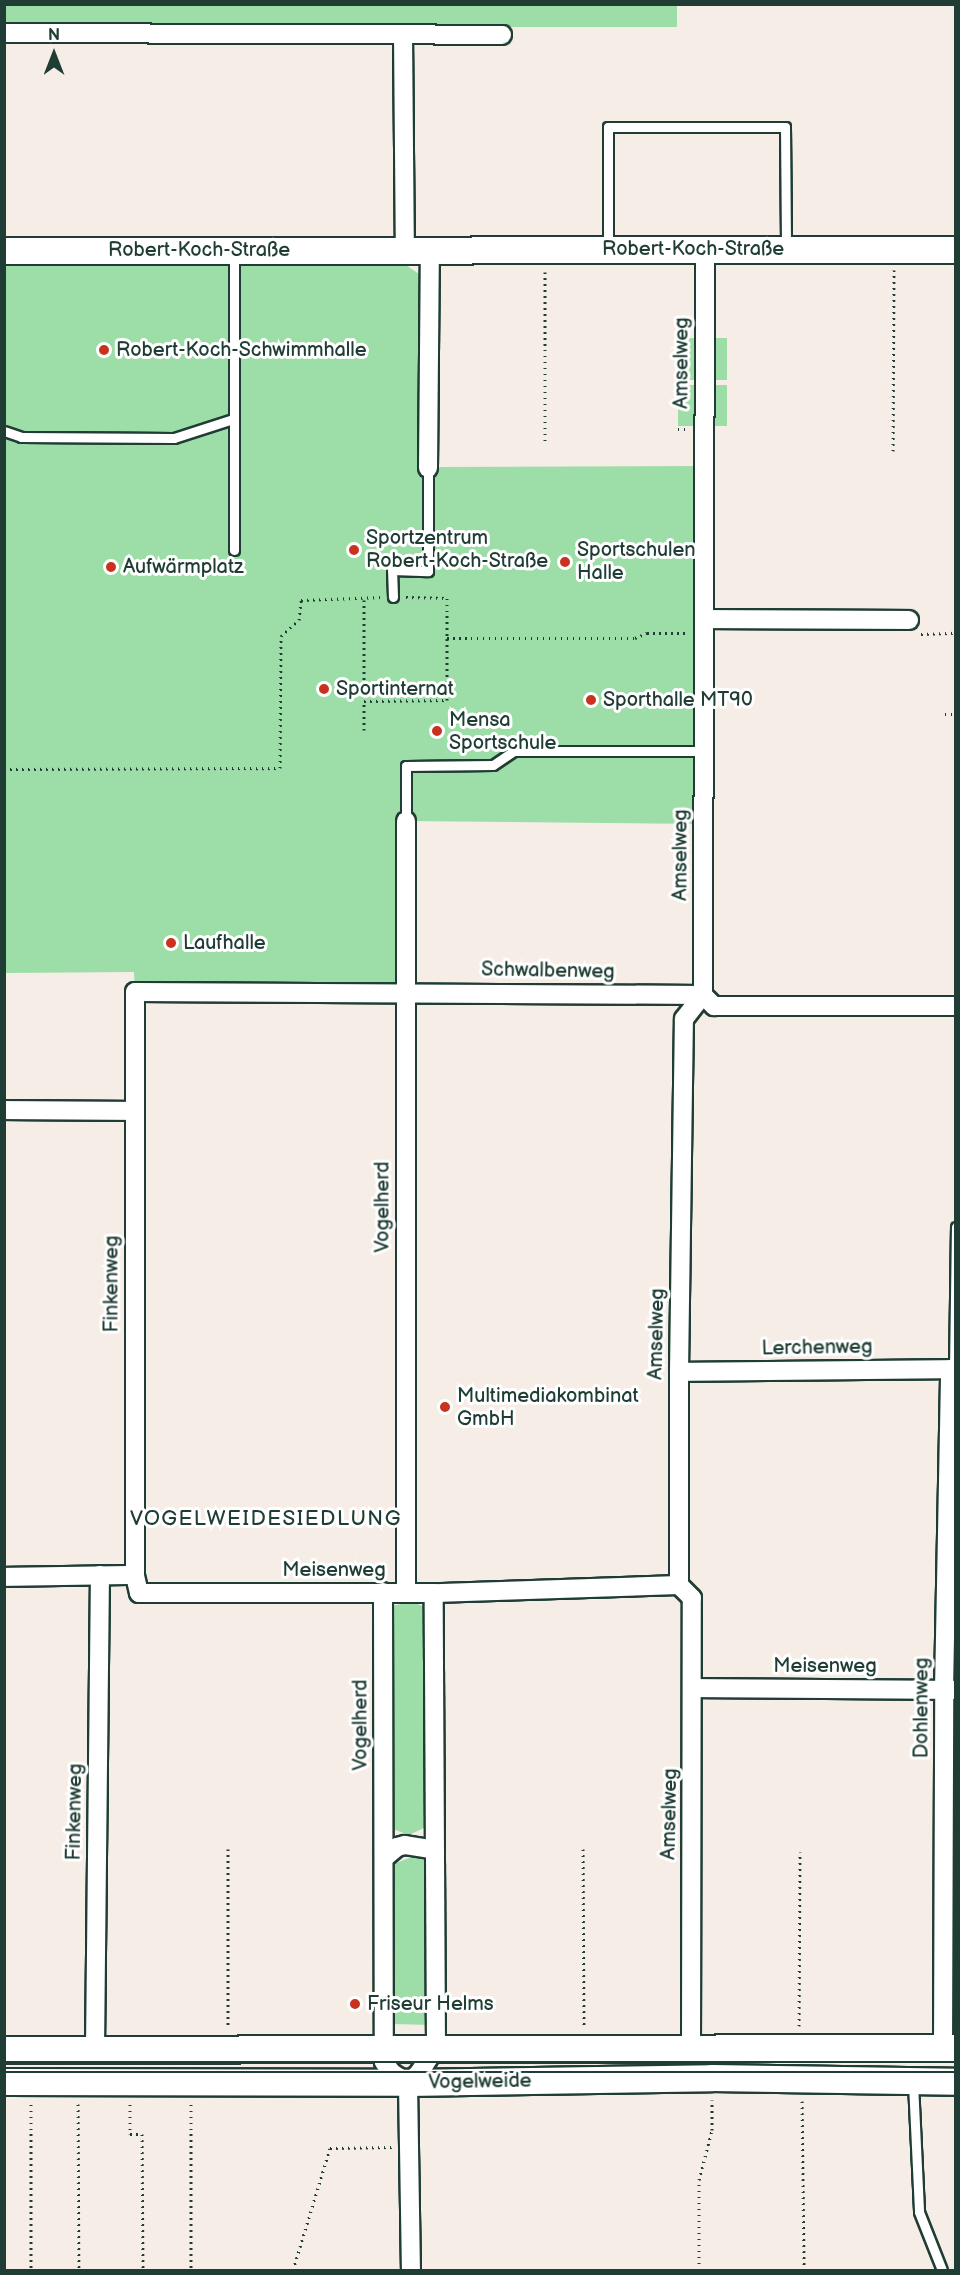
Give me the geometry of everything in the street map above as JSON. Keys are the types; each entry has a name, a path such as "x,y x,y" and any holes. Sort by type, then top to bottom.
{"street":[{"path":"4,33 502,34"},
{"path":"403,34 418,250 428,468"},
{"name":"Amselweg","path":"691,2049 694,1688 692,1598 679,1585 679,1372 684,1019 703,995 705,250"},
{"name":"Robert-Koch-Straße","path":"4,251 956,250"},
{"path":"704,626 909,620"},
{"name":"Vogelherd","path":"406,821 406,1592"},
{"name":"Schwalbenweg","path":"135,992 703,995 714,1006 956,1006"},
{"name":"Finkenweg","path":"135,992 135,1575"},
{"path":"4,1110 134,1110"},
{"name":"Lerchenweg","path":"679,1372 953,1370"},
{"name":"Dohlenweg","path":"949,2048 953,1370"},
{"name":"Finkenweg","path":"95,2049 100,1575"},
{"path":"4,1577 135,1575"},
{"name":"Meisenweg","path":"135,1575 139,1593 434,1593 679,1585"},
{"name":"Vogelherd","path":"383,1592 384,2062 392,2073 408,2083"},
{"path":"411,2271 408,2083 419,2073 436,2047 434,1593"},
{"name":"Meisenweg","path":"694,1688 950,1690"},
{"path":"384,1857 397,1847 405,1845 435,1850"},
{"name":"Vogelweide","path":"4,2050 385,2047 949,2048"},
{"name":"Vogelweide","path":"4,2082 408,2083 712,2078 956,2082"}],"lane":[{"path":"608,249 608,127 785,127 786,249"},
{"path":"234,250 234,550"},
{"path":"4,430 21,438 174,438 233,419"},
{"path":"393,597 392,570 428,571 428,468"},
{"path":"406,821 406,766 493,765 514,752 703,752"},
{"path":"953,1370 956,1227"},
{"path":"913,2080 919,2212 942,2271"}],"path":[{"path":"545,250 545,441"},
{"path":"893,451 895,250"},
{"path":"4,769 280,768 281,636 299,620 301,600 447,598 447,700 364,701"},
{"path":"364,600 364,730"},
{"path":"909,620 918,634 956,633"},
{"path":"447,638 635,638 647,633 704,626"},
{"path":"945,714 956,714"},
{"path":"228,1849 228,2029"},
{"path":"583,1849 584,2029"},
{"path":"799,2049 800,1851"},
{"path":"699,2271 699,2180 712,2130 712,2078"},
{"path":"802,2079 804,2271"},
{"path":"191,2095 191,2271"},
{"path":"31,2096 31,2271"},
{"path":"78,2096 79,2271"},
{"path":"130,2096 130,2134 142,2134 143,2271"},
{"path":"293,2271 330,2148 409,2147"}],"green space":[{"path":"4,4 677,4 677,27 4,27"},
{"name":"Sportzentrum Robert-Koch-Straße","path":"4,262 403,263 419,274 428,399 428,467 704,466 704,824 406,821 405,992 135,992 134,972 5,973"},
{"path":"678,338 696,338 696,380 678,380"},
{"path":"709,338 727,338 727,380 709,380"},
{"path":"678,385 696,385 696,426 678,426"},
{"path":"709,385 727,385 727,426 709,426"},
{"path":"413,1602 430,1609 428,1826 409,1835 393,1829 391,1606"},
{"path":"414,1856 428,1860 431,2025 392,2024 391,1865"}],"tram line":[{"path":"4,2062 956,2062"},
{"path":"4,2072 956,2072"}],"place":[{"name":"Robert-Koch-Schwimmhalle","path":"104,350"},
{"name":"Sportzentrum Robert-Koch-Straße","path":"354,550"},
{"name":"Sportschulen Halle","path":"565,562"},
{"name":"Aufwärmplatz","path":"111,567"},
{"name":"Sportinternat","path":"324,689"},
{"name":"Sporthalle MT90","path":"591,700"},
{"name":"Mensa Sportschule","path":"437,731"},
{"name":"Laufhalle","path":"171,943"},
{"name":"Multimediakombinat GmbH","path":"445,1407"},
{"name":"Friseur Helms","path":"355,2004"}],"district":[{"name":"VOGELWEIDESIEDLUNG","path":"266,1519"}]}
